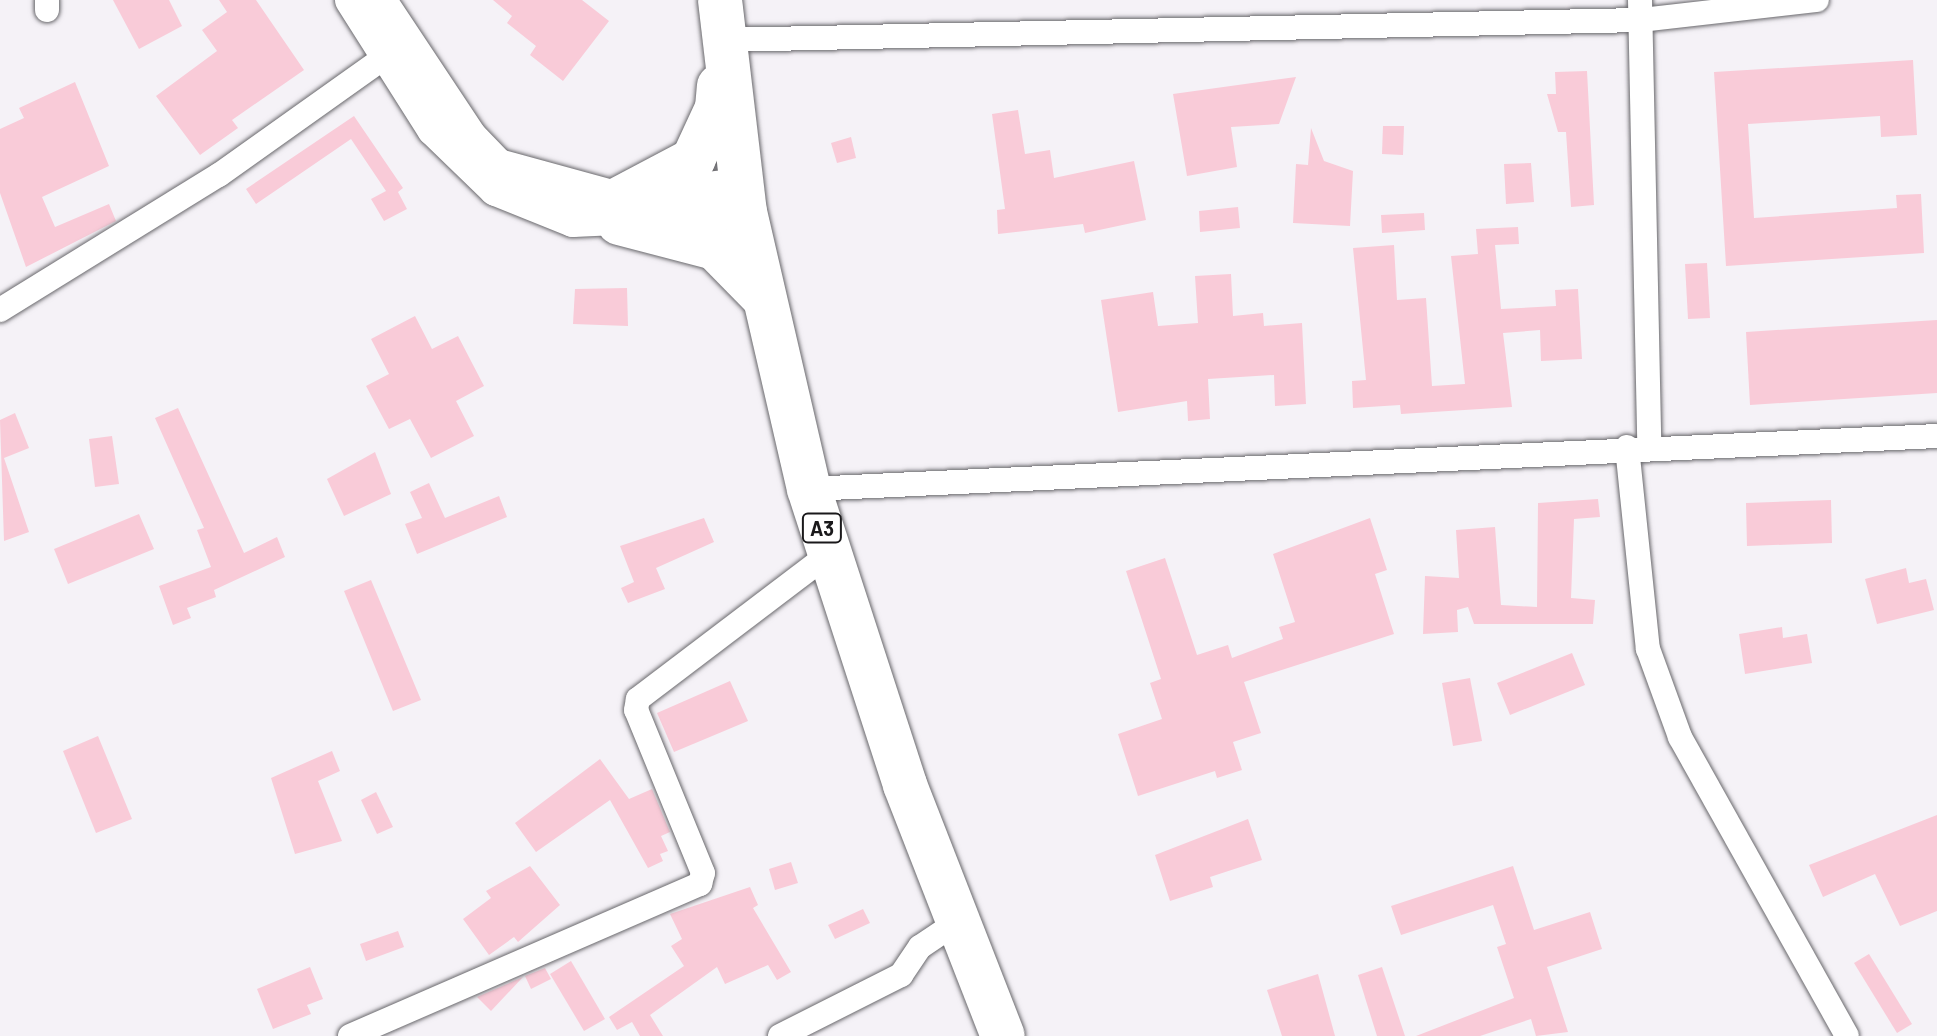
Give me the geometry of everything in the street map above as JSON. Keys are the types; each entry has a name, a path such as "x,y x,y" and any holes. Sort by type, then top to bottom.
{"highway":[{"path":"619,211 675,174 702,149 717,108 721,20"},
{"name":"A3","path":"721,20 743,199 761,295 809,489 957,922 1003,1036"},
{"path":"619,211 715,248 761,295"}],"main road":[{"path":"352,0 385,57 434,129 496,189 573,220 619,211 743,199"},
{"path":"379,0 470,137 498,166 619,211"}],"street":[{"path":"721,20 1641,10 1817,0"},
{"path":"1641,10 1638,448 1648,649 1680,737 1847,1036"},
{"path":"0,310 219,175 385,57"},
{"path":"809,489 1937,436"},
{"path":"350,1036 700,884 703,873 636,710 638,699 830,553"},
{"path":"780,1036 901,975 920,947 957,922"}],"building":[{"path":"113,0 169,0 182,26 139,49"},
{"path":"219,0 256,0 304,70 232,120 238,128 200,155 156,96 217,51 202,30 227,12"},
{"path":"493,0 582,0 609,21 563,81 530,55 536,46 507,23 512,16"},
{"path":"1913,60 1917,135 1881,137 1880,116 1748,124 1754,218 1897,208 1896,195 1921,194 1924,253 1726,266 1714,72"},
{"path":"1587,71 1594,205 1571,207 1566,132 1558,132 1547,94 1556,94 1555,72"},
{"path":"1296,77 1279,124 1231,127 1237,167 1187,176 1173,94"},
{"path":"75,82 109,166 42,197 55,227 109,204 116,221 26,267 0,193 0,129 24,118 19,108"},
{"path":"1018,110 1025,154 1050,150 1054,178 1134,161 1146,220 1085,233 1083,224 998,234 997,210 1005,209 992,114"},
{"path":"354,116 403,188 398,192 407,209 384,221 371,199 386,191 351,139 256,204 246,189"},
{"path":"1383,126 1404,126 1403,155 1382,154"},
{"path":"1311,128 1324,161 1353,171 1350,226 1293,223 1296,164 1308,165"},
{"path":"851,137 856,158 837,163 831,143"},
{"path":"1531,163 1534,202 1506,204 1504,164"},
{"path":"1238,207 1240,228 1200,232 1199,211"},
{"path":"1424,213 1425,230 1382,233 1381,215"},
{"path":"1518,227 1519,244 1495,245 1501,309 1556,306 1555,290 1578,289 1582,359 1541,361 1540,330 1503,333 1512,407 1401,414 1400,405 1353,408 1352,381 1366,380 1353,248 1394,245 1397,300 1426,298 1432,386 1465,384 1451,256 1478,254 1476,229"},
{"path":"1707,263 1710,318 1688,319 1685,264"},
{"path":"1231,274 1233,316 1263,313 1264,326 1302,323 1306,404 1275,406 1274,375 1208,379 1210,419 1188,421 1187,401 1118,412 1101,300 1153,292 1158,326 1198,323 1195,276"},
{"path":"627,288 628,326 573,324 575,289"},
{"path":"415,316 432,349 458,336 484,386 456,401 474,436 431,458 410,419 389,429 366,386 389,374 371,339"},
{"path":"1937,320 1937,393 1750,405 1746,332"},
{"path":"178,408 244,553 277,537 285,557 214,590 216,597 187,608 191,618 173,625 159,586 211,567 197,530 204,528 155,418"},
{"path":"15,413 29,448 4,458 29,532 4,541 0,420"},
{"path":"112,436 119,484 95,487 89,439"},
{"path":"375,452 391,494 344,516 327,479"},
{"path":"429,483 445,518 499,496 507,517 417,554 405,524 422,518 410,492"},
{"path":"1598,499 1600,517 1574,519 1571,598 1595,600 1593,624 1474,624 1468,607 1457,610 1458,632 1423,634 1425,576 1459,578 1456,530 1495,527 1501,605 1537,607 1538,503"},
{"path":"1831,500 1832,543 1747,546 1746,503"},
{"path":"139,514 154,549 68,584 54,549"},
{"path":"704,518 714,542 656,568 665,589 628,603 621,588 634,582 620,546"},
{"path":"1370,518 1387,570 1375,574 1394,634 1244,682 1261,733 1233,742 1242,770 1217,778 1215,771 1138,796 1118,734 1162,719 1150,683 1161,679 1126,571 1165,558 1197,655 1228,645 1232,658 1283,639 1279,627 1295,622 1273,554"},
{"path":"1906,568 1909,583 1926,579 1934,610 1877,624 1865,579"},
{"path":"371,580 421,700 393,711 344,591"},
{"path":"1782,627 1783,638 1807,634 1812,663 1745,674 1739,634"},
{"path":"1572,653 1585,685 1510,715 1497,683"},
{"path":"1470,678 1482,741 1453,746 1442,683"},
{"path":"730,681 748,721 674,752 657,713"},
{"path":"98,736 132,819 96,833 63,751"},
{"path":"332,751 340,771 318,781 342,841 295,854 271,778"},
{"path":"600,759 629,799 652,789 670,832 661,836 668,851 660,854 663,861 648,868 610,800 536,852 515,823"},
{"path":"376,792 393,827 377,834 361,800"},
{"path":"1937,815 1937,911 1900,926 1875,874 1823,897 1809,865"},
{"path":"1248,819 1262,860 1210,877 1213,887 1170,901 1155,855"},
{"path":"791,862 798,883 775,890 769,869"},
{"path":"530,866 560,905 518,942 514,937 489,955 463,919 491,898 486,891"},
{"path":"1513,866 1534,930 1590,912 1602,949 1547,967 1568,1032 1536,1036 1531,1019 1480,1036 1416,1036 1514,998 1497,947 1506,944 1493,905 1401,935 1391,906"},
{"path":"750,887 758,905 753,908 791,972 777,980 768,965 725,984 717,967 650,1015 663,1036 640,1036 632,1022 617,1030 609,1017 684,966 671,946 682,939 670,914"},
{"path":"863,909 870,923 835,939 828,925"},
{"path":"398,931 404,947 366,961 360,944"},
{"path":"1869,954 1912,1024 1897,1033 1854,963"},
{"path":"571,961 605,1019 584,1031 550,974"},
{"path":"310,967 323,999 307,1005 311,1014 273,1029 257,989"},
{"path":"1382,967 1405,1036 1377,1036 1358,975"},
{"path":"545,968 551,979 531,989 525,976"},
{"path":"1318,974 1335,1036 1282,1036 1267,990"},
{"path":"523,977 491,1011 477,997"}]}
